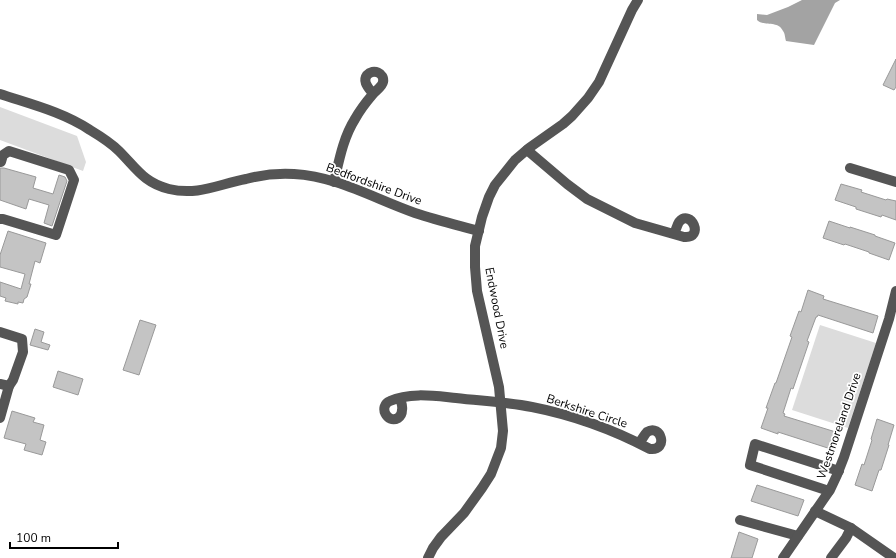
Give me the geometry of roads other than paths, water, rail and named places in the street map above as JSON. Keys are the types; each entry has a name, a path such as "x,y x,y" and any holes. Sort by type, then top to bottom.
{"street":[{"name":"Endwood Drive","path":"428,558 441,537 464,513 491,474 500,448 503,431 499,387 478,291 475,267 475,246 482,217 489,197 495,185 515,160 563,124 588,98 600,82 632,10 638,0"},
{"name":"Bedfordshire Drive","path":"0,94 72,119 107,141 118,150 139,173 153,184 169,189 184,192 203,190 245,179 271,175 294,174 317,177 351,187 426,217 479,230"},
{"path":"334,182 348,133 355,118 373,94"},
{"path":"527,150 567,184 587,198 635,223 674,234"},
{"path":"0,219 56,235 74,180 69,170 9,152 3,155 1,162"},
{"path":"850,168 896,182"},
{"name":"Westmoreland Drive","path":"783,558 829,491 839,470 889,319 896,291"},
{"path":"0,332 22,339 23,352 13,380 4,385 0,418"},
{"name":"Berkshire Circle","path":"400,398 432,396 531,407 567,415 639,443"},
{"path":"829,491 750,465 755,444 839,470"},
{"path":"815,511 851,528 894,558"},
{"path":"740,520 798,536"},
{"path":"831,558 846,538 851,528"}]}
